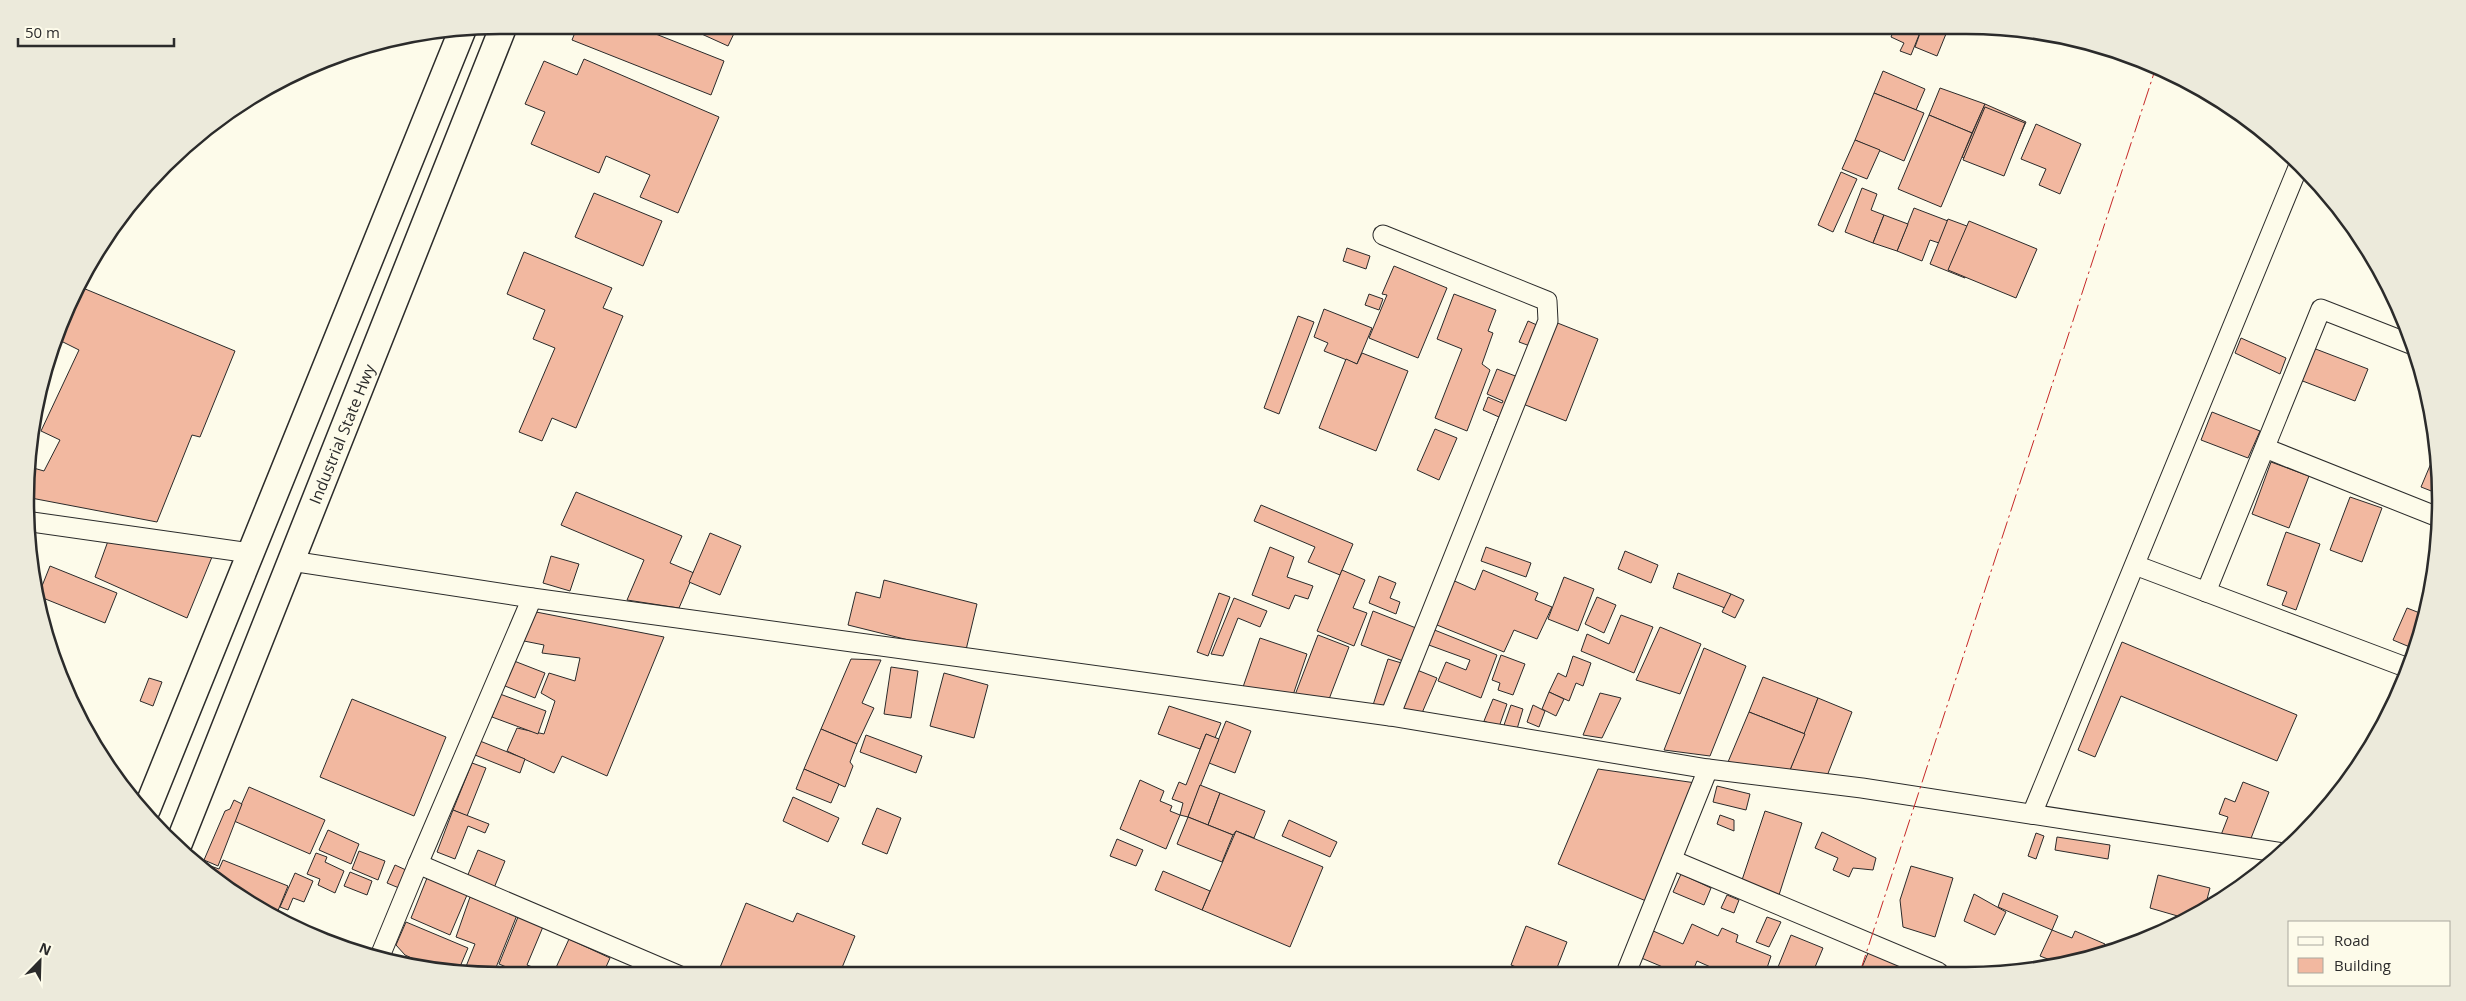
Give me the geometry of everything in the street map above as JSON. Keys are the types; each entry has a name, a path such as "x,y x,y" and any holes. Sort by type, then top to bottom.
{"main road":[{"name":"Industrial State Hwy","path":"180,840 500,34"},
{"path":"148,806 460,36"},
{"path":"325,368 362,382"},
{"path":"181,724 220,739"}],"street":[{"path":"2032,814 2297,171"},
{"path":"1382,235 1547,301 1548,322 1390,716"},
{"path":"2206,592 2321,309 2404,341"},
{"path":"2265,448 2432,513"},
{"path":"35,522 250,553"},
{"path":"291,562 532,598 1390,716 1708,770 1862,788 2273,851"},
{"path":"2135,565 2402,666"},
{"path":"382,951 532,598"},
{"path":"1628,967 1708,770"},
{"path":"1672,860 1926,967"},
{"path":"418,864 649,967"}],"building":[{"path":"574,34 656,34 724,61 711,95 572,40"},
{"path":"702,34 734,34 728,46"},
{"path":"1892,34 1919,34 1911,55 1900,51 1904,43 1891,37"},
{"path":"1920,34 1946,34 1937,56 1915,47"},
{"path":"584,59 719,117 678,213 640,197 650,175 606,156 599,173 531,144 545,112 525,104 544,61 577,75"},
{"path":"1883,71 1925,89 1916,110 1874,93"},
{"path":"1940,88 1985,104 1972,133 1929,115"},
{"path":"1874,93 1924,113 1904,161 1855,140"},
{"path":"1985,104 2026,122 2003,175 1962,157"},
{"path":"1985,107 2025,123 2004,176 1963,160"},
{"path":"1929,115 1972,133 1941,207 1898,189"},
{"path":"2036,124 2081,144 2060,194 2039,185 2046,169 2021,159"},
{"path":"1855,140 1880,150 1867,179 1842,169"},
{"path":"1841,172 1857,179 1833,232 1818,225"},
{"path":"1862,188 1877,194 1871,210 1884,215 1873,243 1845,232"},
{"path":"594,193 662,221 643,266 575,237"},
{"path":"1914,208 1948,221 1939,243 1930,240 1922,261 1897,251"},
{"path":"1884,215 1908,224 1897,251 1873,243"},
{"path":"1948,219 1983,232 1965,278 1930,264"},
{"path":"1969,221 2037,249 2016,298 1948,270"},
{"path":"1347,248 1370,256 1366,269 1343,261"},
{"path":"524,252 612,288 603,308 623,316 576,428 552,418 542,441 519,432 555,348 533,339 545,310 507,294"},
{"path":"1394,266 1447,288 1418,358 1369,338 1387,295 1382,294"},
{"path":"85,289 235,351 200,437 192,435 157,522 34,499 35,468 44,471 60,440 41,431 79,350 62,342"},
{"path":"1369,294 1383,299 1379,310 1365,305"},
{"path":"1454,294 1496,310 1488,331 1493,333 1482,364 1490,370 1467,431 1435,418 1462,349 1437,339"},
{"path":"1324,309 1372,328 1357,364 1324,351 1328,343 1314,337"},
{"path":"1298,316 1314,322 1279,414 1264,408"},
{"path":"1528,321 1539,326 1491,443 1489,442 1499,417 1483,410 1488,397 1502,403 1503,401 1487,394 1497,369 1518,377 1530,346 1519,342"},
{"path":"1555,322 1598,339 1566,421 1523,404"},
{"path":"2241,338 2286,358 2280,374 2235,353"},
{"path":"2313,348 2368,369 2355,401 2300,380"},
{"path":"1362,353 1408,371 1376,451 1319,428 1346,359 1357,364"},
{"path":"2212,412 2260,431 2248,458 2201,440"},
{"path":"1435,429 1457,438 1439,480 1417,470"},
{"path":"2271,462 2309,476 2289,528 2252,514"},
{"path":"2430,465 2432,491 2421,487"},
{"path":"576,492 682,536 670,563 694,573 679,608 627,600 644,560 561,525"},
{"path":"2350,497 2382,508 2362,562 2330,550"},
{"path":"1261,505 1353,544 1340,575 1308,562 1315,547 1254,521"},
{"path":"2286,532 2320,544 2296,610 2282,605 2287,592 2267,585"},
{"path":"710,533 741,546 720,595 689,582"},
{"path":"108,541 212,557 187,618 95,577"},
{"path":"1270,547 1294,557 1287,577 1313,586 1308,599 1295,595 1289,609 1252,595"},
{"path":"1486,547 1531,563 1526,577 1481,561"},
{"path":"1625,551 1658,565 1651,583 1618,569"},
{"path":"551,556 579,564 570,591 543,583"},
{"path":"50,566 117,593 105,623 45,599 42,586"},
{"path":"1342,570 1365,580 1353,608 1367,613 1354,646 1317,631"},
{"path":"1483,570 1538,593 1535,600 1552,607 1537,639 1514,630 1504,652 1432,623 1450,579 1475,590"},
{"path":"1678,573 1731,594 1725,608 1673,588"},
{"path":"1379,576 1396,583 1390,598 1400,602 1396,614 1369,603"},
{"path":"1564,577 1594,589 1578,631 1548,619"},
{"path":"884,580 977,604 965,654 848,625 856,592 880,598"},
{"path":"1219,593 1230,597 1208,656 1197,652"},
{"path":"1731,594 1744,600 1735,618 1722,612"},
{"path":"1597,597 1616,605 1604,633 1585,624"},
{"path":"1234,598 1267,611 1260,627 1238,618 1223,656 1211,654"},
{"path":"2407,608 2418,612 2408,646 2393,640"},
{"path":"531,611 664,637 607,776 562,756 554,773 507,751 517,728 544,734 555,701 541,693 549,673 575,681 580,658 542,653 544,645 519,640"},
{"path":"1373,611 1416,628 1403,661 1361,645"},
{"path":"1621,615 1653,627 1634,673 1581,651 1587,634 1609,644"},
{"path":"1660,627 1701,644 1680,694 1636,680"},
{"path":"1432,629 1497,655 1481,698 1438,681 1446,662 1466,670 1470,660 1426,644"},
{"path":"1318,635 1349,647 1326,707 1295,695"},
{"path":"1260,638 1307,654 1292,698 1243,687"},
{"path":"2122,642 2297,715 2277,761 2121,696 2095,757 2078,750"},
{"path":"1704,648 1746,666 1710,756 1664,750"},
{"path":"1501,655 1525,664 1513,695 1498,690 1500,683 1492,680"},
{"path":"1573,656 1591,663 1583,686 1576,683 1569,701 1549,692 1558,673 1566,677"},
{"path":"509,659 545,673 535,698 500,684"},
{"path":"851,659 881,660 862,703 874,708 857,744 821,729"},
{"path":"1388,659 1405,664 1390,711 1373,705"},
{"path":"891,667 918,671 911,718 884,714"},
{"path":"1417,670 1437,678 1422,713 1399,713"},
{"path":"944,673 988,685 974,738 930,726"},
{"path":"1763,677 1818,698 1805,734 1749,712"},
{"path":"149,678 162,682 153,706 140,701"},
{"path":"1549,692 1564,699 1556,716 1542,709"},
{"path":"1600,693 1621,698 1602,738 1583,735"},
{"path":"500,694 546,711 538,734 492,717"},
{"path":"1818,698 1852,712 1827,776 1790,770"},
{"path":"352,699 446,737 414,816 320,777"},
{"path":"1493,699 1507,704 1499,727 1484,721"},
{"path":"1511,705 1523,709 1517,729 1504,725"},
{"path":"1533,705 1545,711 1539,727 1527,722"},
{"path":"1169,706 1221,723 1215,738 1206,734 1200,749 1158,734"},
{"path":"1749,712 1805,734 1790,770 1728,762"},
{"path":"1226,721 1251,731 1235,773 1209,763"},
{"path":"821,729 857,744 850,762 853,766 845,787 804,769"},
{"path":"1206,734 1219,739 1188,817 1180,815 1183,803 1172,799 1179,782 1186,785"},
{"path":"866,735 922,756 916,773 860,752"},
{"path":"480,741 525,759 520,773 475,755"},
{"path":"472,763 486,768 467,816 453,810"},
{"path":"804,769 839,784 831,803 796,789"},
{"path":"1598,769 1696,783 1646,901 1558,864"},
{"path":"1140,780 1164,791 1160,801 1172,806 1170,811 1180,815 1166,849 1120,829"},
{"path":"2243,782 2269,792 2248,846 2221,835 2228,817 2219,814 2225,798 2235,802"},
{"path":"1200,785 1220,793 1208,825 1188,817"},
{"path":"1717,786 1750,794 1746,810 1713,802"},
{"path":"249,787 325,820 310,854 234,821"},
{"path":"1220,793 1265,811 1254,838 1236,831 1233,835 1208,825"},
{"path":"793,797 839,818 828,842 783,821"},
{"path":"234,800 242,804 218,866 204,860 225,811 230,809"},
{"path":"877,808 901,818 887,854 862,844"},
{"path":"453,810 489,824 485,833 468,826 455,859 437,852"},
{"path":"1765,811 1802,823 1779,895 1741,883"},
{"path":"1720,815 1734,820 1734,831 1717,824"},
{"path":"1188,817 1233,835 1222,862 1177,844"},
{"path":"1289,820 1337,842 1330,857 1282,836"},
{"path":"328,830 359,844 351,864 319,850"},
{"path":"1236,831 1323,867 1290,947 1202,910"},
{"path":"1822,832 1876,858 1873,870 1853,868 1849,877 1833,870 1838,858 1815,848"},
{"path":"2036,833 2044,836 2036,859 2028,856"},
{"path":"2057,837 2110,845 2108,859 2055,850"},
{"path":"1117,839 1143,850 1136,866 1110,856"},
{"path":"478,850 505,861 494,888 467,877"},
{"path":"359,851 385,861 378,880 352,869"},
{"path":"316,853 327,857 325,862 344,871 335,893 318,885 320,879 307,874"},
{"path":"223,860 288,886 278,911 241,889 210,866 219,869"},
{"path":"395,865 406,870 399,888 387,883"},
{"path":"1911,866 1953,878 1935,937 1903,927 1900,900"},
{"path":"1163,871 1210,891 1202,910 1155,890"},
{"path":"350,872 372,881 367,895 344,886"},
{"path":"295,873 313,881 304,902 293,898 288,910 280,907"},
{"path":"1681,874 1711,888 1704,905 1673,892"},
{"path":"2158,875 2210,888 2207,900 2178,916 2150,908"},
{"path":"427,878 467,895 450,935 411,918"},
{"path":"2003,893 2058,916 2052,930 1998,907"},
{"path":"1974,894 2006,912 1995,935 1964,921"},
{"path":"1727,895 1739,900 1734,913 1721,908"},
{"path":"470,897 517,915 496,967 466,966 475,944 456,937"},
{"path":"746,903 793,922 797,913 855,936 842,967 720,967"},
{"path":"520,912 545,922 527,965 532,967 506,967 499,964"},
{"path":"1767,917 1781,922 1769,947 1756,942"},
{"path":"406,922 468,948 461,965 413,959 405,955 396,945"},
{"path":"1692,924 1718,936 1722,928 1738,935 1736,942 1771,956 1767,967 1710,967 1697,961 1694,967 1663,967 1639,957 1651,930 1683,944"},
{"path":"1526,926 1567,942 1557,967 1516,967 1511,965"},
{"path":"2052,930 2072,938 2075,931 2105,944 2057,958 2049,959 2040,956"},
{"path":"1791,935 1823,948 1815,967 1778,967"},
{"path":"569,939 610,958 606,967 556,967"},
{"path":"1871,946 1918,967 1862,967"}],"power":[{"path":"1862,967 2154,74"}]}
